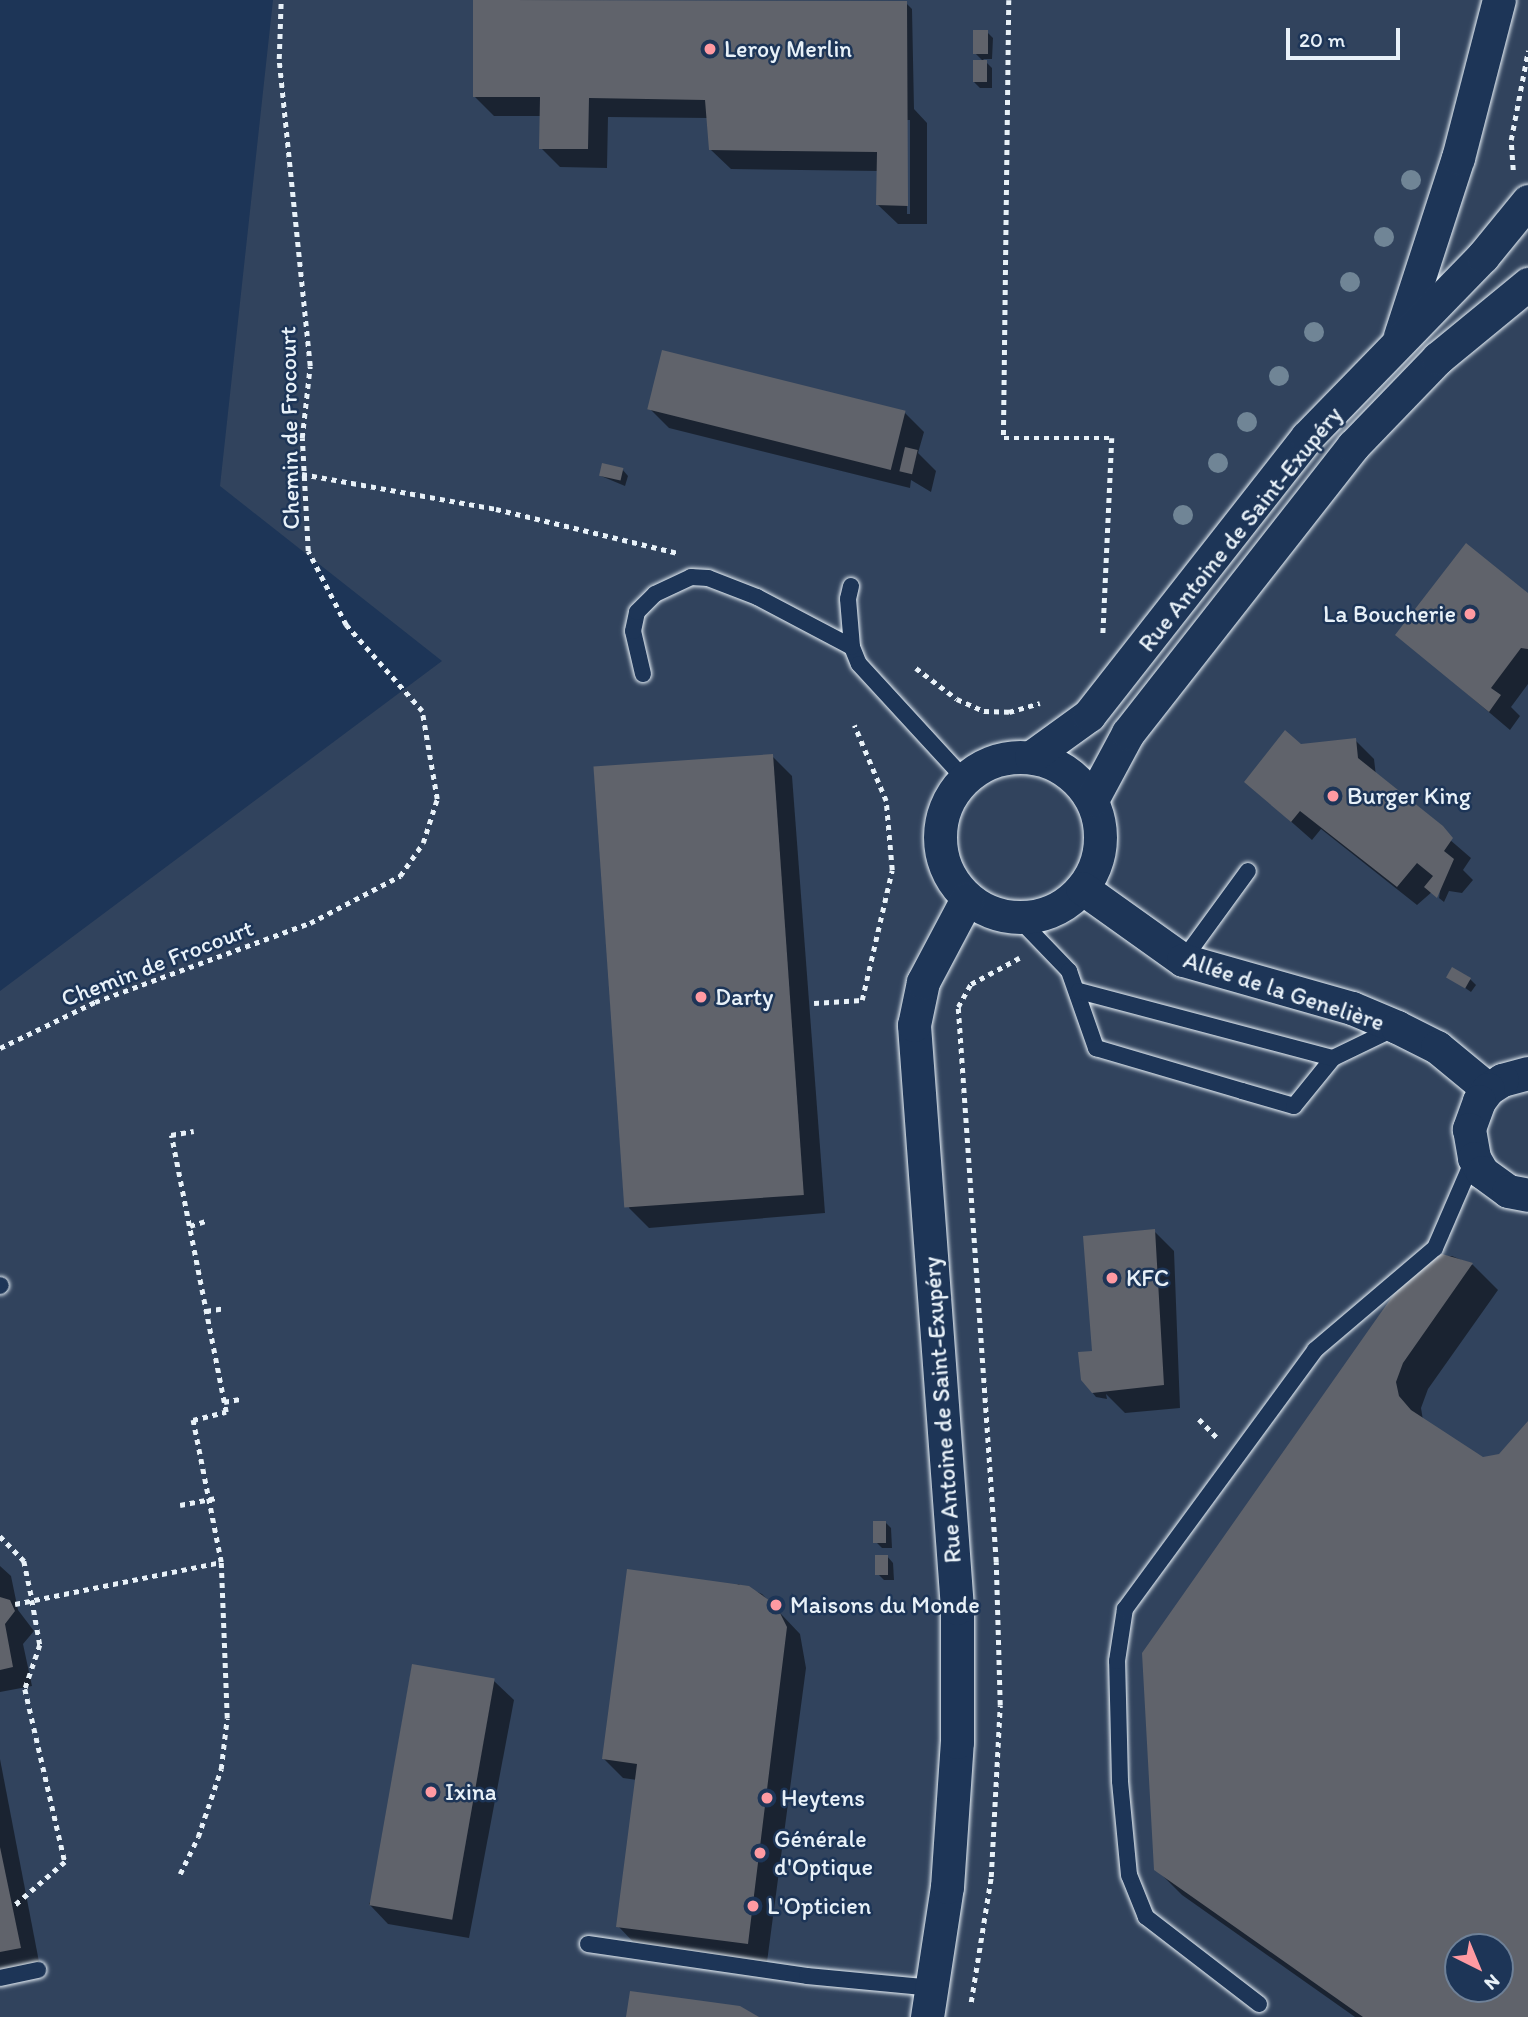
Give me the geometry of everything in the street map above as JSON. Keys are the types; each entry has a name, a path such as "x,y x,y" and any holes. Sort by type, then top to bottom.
{"street":[{"path":"1397,345 1458,158 1499,0"},
{"name":"Rue Antoine de Saint-Exupéry","path":"1031,757 1090,715 1307,438 1483,256 1522,190"},
{"name":"Rue Antoine de Saint-Exupéry","path":"1092,800 1128,733 1353,446 1438,358 1528,284"},
{"path":"1007,757 1031,757 1067,771 1092,800 1101,836 1092,873 1082,888 1064,904 1042,915 1018,918 983,909 967,899 942,862 939,839 950,796 964,778 984,764 1007,757"},
{"name":"Allée de la Genelière","path":"1082,888 1183,960 1352,1008 1397,1027 1437,1047 1488,1089"},
{"name":"Rue Antoine de Saint-Exupéry","path":"930,2002 948,1874 957,1742 957,1648 914,1025 928,972 967,899"},
{"path":"1528,1073 1502,1080 1488,1089 1479,1101 1469,1129 1474,1158 1494,1183 1528,1195"}],"lane":[{"path":"643,674 633,631 637,612 654,594 691,577 708,578 757,597 852,647"},
{"path":"851,586 848,599 852,647 859,664 884,696 964,778"},
{"path":"1183,960 1248,871"},
{"path":"1018,918 1069,971 1079,991 1096,1048 1294,1106 1332,1058 1397,1027"},
{"path":"1079,991 1332,1058"},
{"path":"1259,2004 1146,1917 1129,1875 1120,1781 1117,1674 1125,1609 1315,1350 1435,1248 1474,1158"},
{"path":"588,1944 807,1976 930,2002"},
{"path":"0,1978 38,1970"}],"path":[{"name":"Chemin de Frocourt","path":"0,1048 95,1002 310,923 400,876 423,843 437,799 422,711 346,625 308,551 302,474 310,366 279,59 281,0"},
{"path":"1009,0 1004,438 1112,438 1101,644"},
{"path":"1522,190 1511,140 1528,51"},
{"path":"302,474 496,509 692,557"},
{"path":"916,667 957,699 984,711 1024,709 1048,698"},
{"path":"814,1003 862,1000 892,870 886,801 854,725"},
{"path":"971,2002 991,1877 1000,1706 996,1562 958,1007 971,984 990,970 1016,957 1028,958"},
{"path":"180,1874 221,1769 227,1674 219,1622 221,1562 193,1420 226,1412 171,1135 194,1131"},
{"path":"190,1226 205,1221"},
{"path":"206,1311 224,1308"},
{"path":"224,1402 240,1399"},
{"path":"1199,1419 1223,1445"},
{"path":"180,1505 217,1498"},
{"path":"0,1536 24,1562 32,1600 40,1645 25,1689 65,1862 13,1907"},
{"path":"15,1604 221,1562"},
{"path":"220,1590 227,1588"},
{"path":"227,1674 235,1672"},
{"path":"204,1800 211,1799"}],"shaded area":[{"path":"273,0 1528,0 1528,2017 0,2017 0,991 442,661 220,486"}],"building":[{"name":"Leroy Merlin","path":"473,0 907,1 908,206 876,205 877,152 709,150 705,100 589,98 588,149 539,149 540,97 473,97"},
{"path":"973,30 988,30 988,54 973,54"},
{"path":"973,60 987,60 987,82 973,82"},
{"path":"662,350 906,411 891,470 647,409"},
{"path":"905,447 918,450 912,474 899,471"},
{"path":"602,463 623,468 621,481 599,476"},
{"name":"La Boucherie","path":"1466,543 1528,593 1528,649 1521,648 1491,688 1501,695 1489,712 1395,635"},
{"name":"Burger King","path":"1285,730 1301,744 1356,738 1358,758 1443,826 1453,838 1444,851 1454,859 1437,898 1424,887 1433,876 1417,863 1397,887 1300,811 1291,822 1244,782"},
{"name":"Darty","path":"773,754 804,1195 624,1207 593,767"},
{"path":"1452,967 1471,978 1465,988 1446,977"},
{"path":"1155,1229 1164,1385 1092,1393 1081,1380 1078,1352 1092,1351 1083,1236"},
{"path":"1442,1254 1473,1263 1403,1363 1396,1382 1399,1396 1411,1410 1483,1457 1499,1454 1528,1421 1528,2017 1363,2017 1154,1870 1142,1653 1415,1264"},
{"path":"873,1521 886,1521 886,1543 873,1543"},
{"path":"875,1555 888,1555 888,1575 875,1575"},
{"path":"627,1569 749,1586 776,1605 787,1627 748,1944 616,1927 637,1764 602,1759"},
{"path":"0,1597 10,1600 15,1611 5,1624 13,1667 0,1670"},
{"name":"Ixina","path":"412,1664 495,1679 452,1920 369,1905"},
{"path":"0,1847 21,1948 0,1952"},
{"path":"630,1991 740,2006 759,2017 626,2017"}],"place":[{"name":"Leroy Merlin","path":"710,49"},
{"name":"La Boucherie","path":"1470,614"},
{"name":"Burger King","path":"1333,796"},
{"name":"Darty","path":"701,997"},
{"name":"KFC","path":"1112,1278"},
{"name":"Maisons du Monde","path":"776,1605"},
{"name":"Ixina","path":"431,1792"},
{"name":"Heytens","path":"767,1798"},
{"name":"Générale d'Optique","path":"760,1853"},
{"name":"L'Opticien","path":"753,1906"}]}
